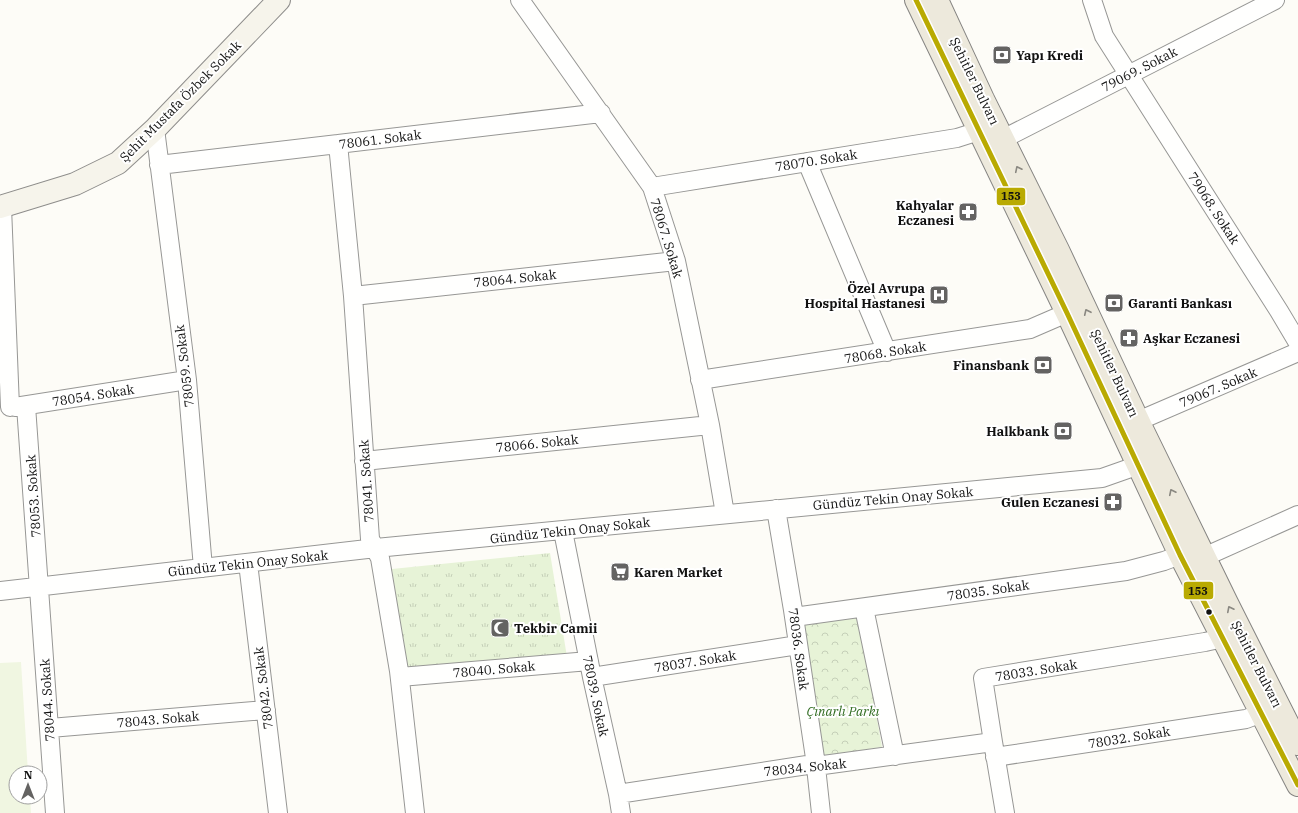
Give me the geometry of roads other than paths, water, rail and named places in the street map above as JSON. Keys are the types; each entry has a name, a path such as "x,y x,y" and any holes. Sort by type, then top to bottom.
{"main road":[{"name":"Şehit Mustafa Özbek Sokak","path":"1,207 75,184 118,163 155,129 279,0"},
{"name":"Şehitler Bulvarı","path":"916,0 1067,313 1180,555 1298,785"},
{"name":"Şehitler Bulvarı","path":"936,0 1061,257 1204,557 1298,744"}],"street":[{"name":"78067. Sokak","path":"520,0 652,187 676,261 710,425 725,514"},
{"name":"79068. Sokak","path":"1092,0 1104,36 1298,343"},
{"name":"79069. Sokak","path":"1003,139 1275,0"},
{"name":"78061. Sokak","path":"159,165 601,113"},
{"name":"78059. Sokak","path":"155,129 187,380 203,568"},
{"name":"78070. Sokak","path":"652,187 957,138 979,131"},
{"name":"78041. Sokak","path":"338,144 353,296 370,539 380,558 400,677 415,813"},
{"path":"807,162 887,352"},
{"name":"78053. Sokak","path":"1,207 12,407 39,587"},
{"name":"78064. Sokak","path":"353,296 676,261"},
{"name":"78068. Sokak","path":"700,380 1030,329 1067,313"},
{"name":"79067. Sokak","path":"1138,420 1298,352"},
{"name":"78054. Sokak","path":"12,407 187,380"},
{"name":"78066. Sokak","path":"364,461 710,425"},
{"name":"Gündüz Tekin Onay Sokak","path":"0,591 376,548 1102,478 1138,465"},
{"name":"78036. Sokak","path":"776,509 794,617 816,766 821,813"},
{"path":"1204,557 1298,516"},
{"name":"78039. Sokak","path":"564,531 590,669 621,813"},
{"name":"78035. Sokak","path":"794,617 1126,570 1164,561 1180,555"},
{"name":"78042. Sokak","path":"248,563 278,813"},
{"name":"78044. Sokak","path":"39,587 55,813"},
{"path":"864,608 895,756"},
{"name":"78033. Sokak","path":"1006,813 994,750 983,678 1223,638"},
{"name":"78037. Sokak","path":"590,669 798,645"},
{"name":"78040. Sokak","path":"400,677 590,669"},
{"name":"78043. Sokak","path":"50,728 266,710"},
{"name":"78032. Sokak","path":"994,750 1246,719 1262,713"},
{"name":"78034. Sokak","path":"618,794 807,765 816,766 895,756 994,750"}],"place":[{"name":"Yapı Kredi","path":"1002,55"},
{"name":"Kahyalar Eczanesi","path":"968,212"},
{"name":"Özel Avrupa Hospital Hastanesi","path":"939,295"},
{"name":"Garanti Bankası","path":"1114,303"},
{"name":"Aşkar Eczanesi","path":"1129,338"},
{"name":"Finansbank","path":"1043,365"},
{"name":"Halkbank","path":"1063,431"},
{"name":"Gulen Eczanesi","path":"1113,502"},
{"name":"Karen Market","path":"620,572"},
{"name":"Tekbir Camii","path":"500,628"}],"park label":[{"name":"Çınarlı Parkı","path":"843,711"}]}
